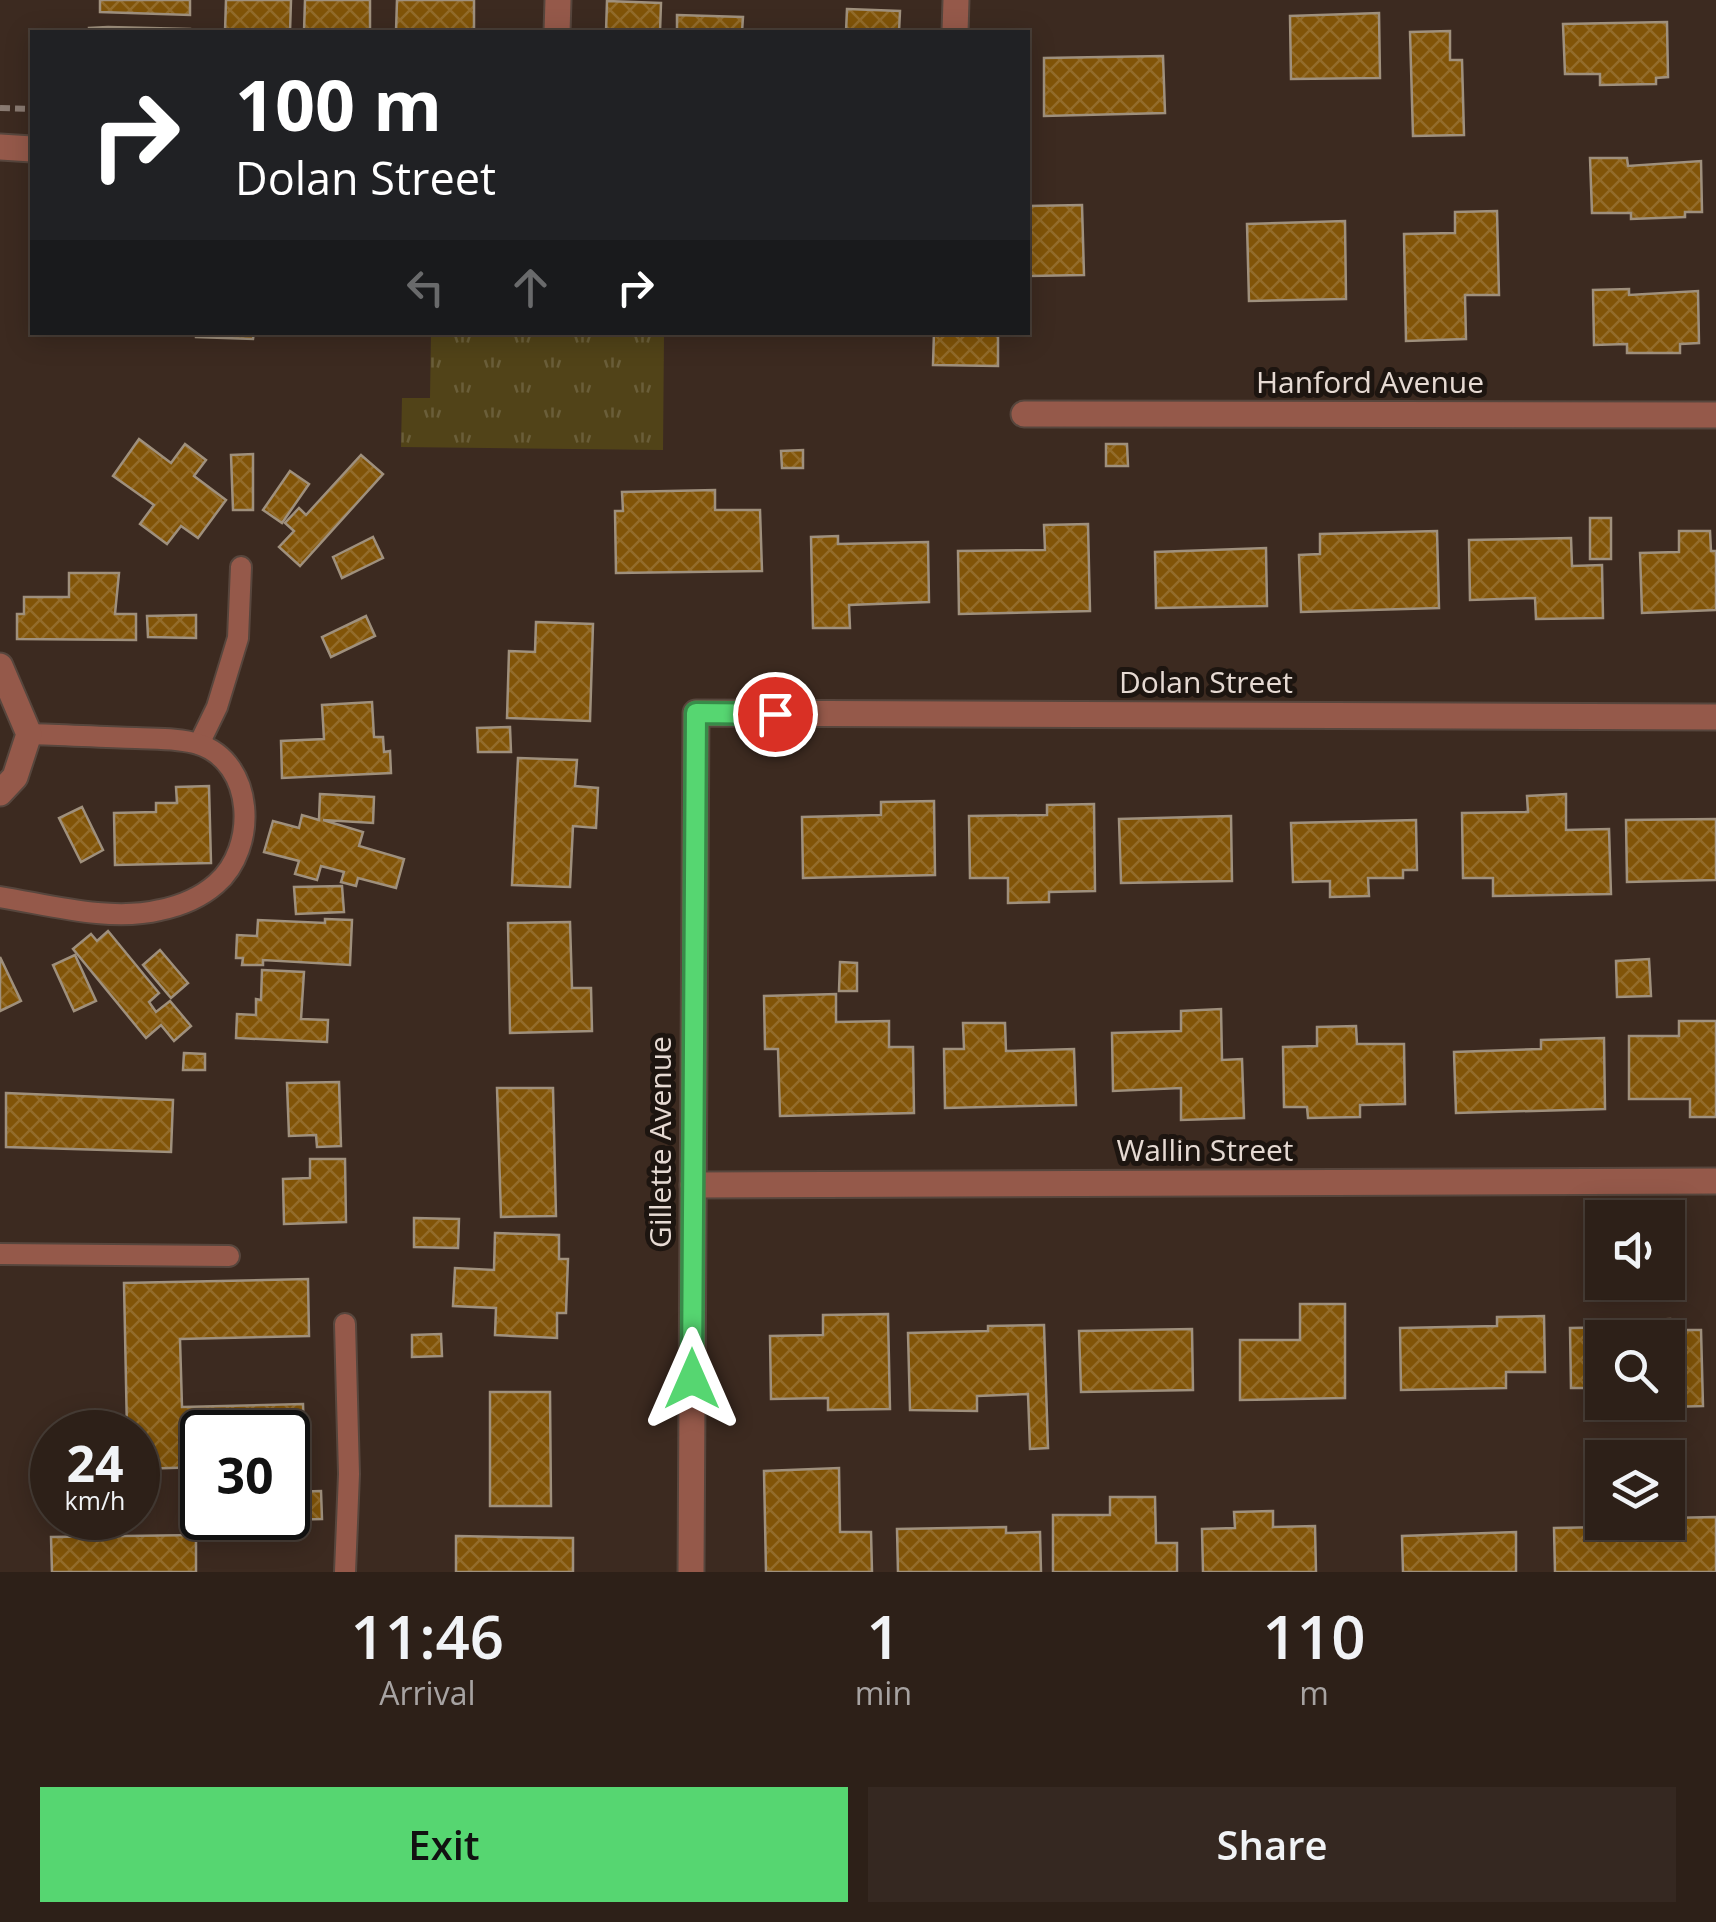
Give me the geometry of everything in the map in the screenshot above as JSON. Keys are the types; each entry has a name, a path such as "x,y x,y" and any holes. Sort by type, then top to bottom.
{"street":[{"path":"556,30 558,0"},
{"path":"955,30 956,0"},
{"path":"0,147 30,148"},
{"name":"Hanford Avenue","path":"1024,414 1716,415"},
{"path":"0,666 28,734 16,777 0,793"},
{"name":"Dolan Street","path":"696,713 1716,717"},
{"name":"Gillette Avenue","path":"690,1572 696,713"},
{"name":"Wallin Street","path":"694,1186 1716,1181"}],"lane":[{"path":"198,744 217,708 238,638 241,567"},
{"path":"0,897 106,913 158,911 192,899 217,884 231,866 241,842 245,804 240,779 224,759 198,744 166,739 28,734"},
{"path":"0,1254 230,1256"},
{"path":"344,1324 349,1474 345,1572"}],"path":[{"path":"0,108 30,110"}],"green space":[{"path":"431,335 664,335 663,450 401,447 402,398 430,398"}],"building":[{"path":"100,0 190,0 190,15 100,12"},
{"path":"226,0 291,0 290,30 225,30"},
{"path":"305,0 370,0 370,30 304,30"},
{"path":"397,0 474,0 474,30 396,30"},
{"path":"607,1 661,3 660,30 606,30"},
{"path":"847,9 900,11 899,30 846,30"},
{"path":"1379,13 1380,78 1291,79 1290,16"},
{"path":"677,15 743,17 742,30 677,30"},
{"path":"1667,22 1668,77 1656,78 1656,84 1600,85 1600,74 1565,74 1563,24"},
{"path":"108,27 190,30 89,30"},
{"path":"1450,31 1450,60 1462,60 1464,135 1413,136 1410,32"},
{"path":"1163,56 1165,113 1044,116 1044,58"},
{"path":"1590,158 1627,158 1628,166 1701,161 1702,212 1685,212 1685,217 1631,219 1631,213 1592,213"},
{"path":"1082,205 1084,275 1030,276 1030,206"},
{"path":"1497,211 1499,295 1465,295 1466,339 1406,341 1404,234 1455,233 1455,212"},
{"path":"1345,221 1346,299 1249,301 1247,224"},
{"path":"1629,289 1629,295 1698,291 1699,343 1680,344 1680,353 1627,353 1627,344 1594,345 1593,290"},
{"path":"196,335 254,335 253,339"},
{"path":"934,335 998,335 998,366 933,365"},
{"path":"139,439 171,463 185,444 206,460 194,476 226,500 198,538 181,526 167,544 140,524 154,505 113,476"},
{"path":"1106,444 1127,444 1128,466 1106,466"},
{"path":"803,450 803,468 782,468 781,451"},
{"path":"253,454 253,510 233,510 231,455"},
{"path":"361,455 383,474 300,566 279,547 294,531 285,523 299,508 306,515"},
{"path":"290,471 309,484 282,523 263,510"},
{"path":"715,490 715,510 760,510 762,571 616,573 615,511 623,511 622,492"},
{"path":"1590,518 1611,518 1611,559 1590,559"},
{"path":"1088,524 1090,611 959,614 958,551 1045,550 1044,525"},
{"path":"1437,531 1439,608 1301,612 1299,555 1320,554 1320,534"},
{"path":"1679,531 1710,531 1711,551 1716,551 1716,610 1642,613 1640,553 1679,552"},
{"path":"838,536 838,544 928,542 929,602 849,605 850,628 813,628 811,537"},
{"path":"373,537 383,558 342,578 333,557"},
{"path":"1571,538 1572,566 1602,565 1603,618 1536,619 1535,598 1470,600 1469,540"},
{"path":"1266,548 1267,606 1156,608 1155,552"},
{"path":"69,573 119,573 115,614 136,614 136,640 17,639 17,614 24,614 24,597 69,597"},
{"path":"196,615 196,638 148,637 147,616"},
{"path":"366,616 375,636 331,657 322,637"},
{"path":"536,622 593,624 590,721 507,718 509,651 535,652"},
{"path":"372,702 374,737 383,737 384,752 390,751 391,773 282,778 281,741 324,739 322,705"},
{"path":"510,727 511,752 478,752 477,728"},
{"path":"518,758 577,760 575,786 598,788 596,828 573,826 570,887 512,885"},
{"path":"209,786 211,863 115,865 114,813 156,812 156,803 177,803 176,787"},
{"path":"320,794 374,797 373,823 323,820 363,832 359,846 404,859 396,888 358,878 356,886 341,882 344,872 321,866 317,880 295,874 299,861 264,852 273,821 299,828 302,815 319,820"},
{"path":"1566,794 1566,830 1609,829 1611,894 1493,896 1493,878 1463,878 1462,813 1528,812 1527,796"},
{"path":"934,801 935,875 803,878 802,817 881,815 881,802"},
{"path":"1094,804 1095,891 1049,892 1049,902 1008,903 1008,878 970,878 969,816 1047,815 1047,805"},
{"path":"82,807 103,850 81,862 59,818"},
{"path":"1231,816 1232,881 1121,883 1119,819"},
{"path":"1716,819 1716,880 1627,882 1626,820"},
{"path":"1416,820 1417,870 1403,870 1403,878 1368,878 1369,896 1330,897 1330,881 1293,882 1291,823"},
{"path":"342,886 344,912 296,914 294,887"},
{"path":"325,919 352,920 350,965 263,960 263,965 242,965 243,958 236,958 237,935 257,936 258,920 325,923"},
{"path":"570,922 572,988 591,988 592,1031 510,1033 508,923"},
{"path":"108,931 159,993 149,1002 156,1012 170,1001 191,1026 174,1041 161,1025 146,1038 73,949 91,934 97,941"},
{"path":"160,950 188,983 171,998 143,965"},
{"path":"75,955 96,1001 74,1011 53,965"},
{"path":"0,957 21,1001 0,1011"},
{"path":"1649,959 1651,996 1617,997 1616,961"},
{"path":"840,962 857,963 857,991 839,991"},
{"path":"262,970 304,972 301,1019 328,1020 327,1042 236,1038 237,1014 256,1015"},
{"path":"836,994 836,1022 889,1021 889,1047 913,1047 914,1113 780,1116 778,1049 765,1049 764,996"},
{"path":"1221,1009 1222,1060 1242,1059 1244,1118 1181,1120 1181,1088 1113,1091 1112,1033 1181,1031 1181,1011"},
{"path":"1679,1021 1716,1021 1716,1117 1690,1117 1690,1099 1629,1099 1629,1036 1679,1036"},
{"path":"963,1023 1005,1023 1006,1051 1074,1049 1076,1105 945,1108 944,1049 964,1049"},
{"path":"1356,1026 1357,1044 1404,1044 1405,1104 1360,1105 1360,1117 1308,1118 1307,1107 1284,1107 1283,1047 1317,1046 1317,1027"},
{"path":"1604,1038 1605,1109 1456,1113 1454,1052 1541,1049 1541,1040"},
{"path":"184,1053 205,1054 205,1070 183,1070"},
{"path":"339,1082 341,1146 317,1147 316,1135 289,1136 287,1083"},
{"path":"497,1088 553,1088 556,1216 501,1217"},
{"path":"6,1093 173,1100 171,1152 6,1147"},
{"path":"310,1159 345,1159 346,1222 284,1224 283,1179 310,1178"},
{"path":"414,1218 459,1219 458,1248 414,1247"},
{"path":"495,1233 559,1235 559,1259 568,1259 566,1313 557,1313 557,1338 495,1335 496,1308 453,1306 455,1268 494,1270"},
{"path":"308,1279 309,1336 180,1339 182,1407 303,1404 303,1410 180,1410 180,1468 160,1468 160,1410 127,1410 124,1283"},
{"path":"1300,1304 1345,1304 1345,1398 1240,1400 1240,1340 1300,1340"},
{"path":"888,1314 890,1409 828,1410 828,1398 771,1399 770,1336 823,1335 823,1315"},
{"path":"1544,1316 1545,1372 1506,1372 1506,1388 1401,1390 1400,1328 1497,1326 1497,1317"},
{"path":"1044,1325 1048,1448 1030,1449 1028,1394 977,1396 977,1411 910,1410 908,1333"},
{"path":"1570,1328 1585,1328 1585,1388 1571,1388"},
{"path":"1192,1329 1193,1390 1081,1392 1079,1331"},
{"path":"1685,1330 1701,1330 1703,1406 1685,1407"},
{"path":"441,1334 442,1356 412,1357 412,1335"},
{"path":"490,1392 550,1392 551,1506 490,1506"},
{"path":"839,1468 840,1532 871,1532 872,1572 766,1572 764,1471"},
{"path":"310,1491 321,1491 322,1519 310,1519"},
{"path":"1110,1497 1155,1497 1156,1543 1177,1543 1177,1572 1053,1572 1053,1515 1110,1515"},
{"path":"1273,1511 1273,1527 1315,1526 1316,1572 1203,1572 1202,1529 1235,1528 1234,1512"},
{"path":"1716,1517 1716,1572 1555,1572 1554,1528 1585,1527 1585,1540 1685,1540 1685,1518"},
{"path":"1006,1527 1006,1533 1040,1532 1041,1572 898,1572 897,1529"},
{"path":"1516,1532 1516,1572 1403,1572 1402,1536"},
{"path":"160,1535 196,1540 196,1572 52,1572 51,1540 160,1540"},
{"path":"456,1536 573,1538 573,1572 456,1572"}],"route":[{"path":"692,1379 696,713 775,714"}]}
